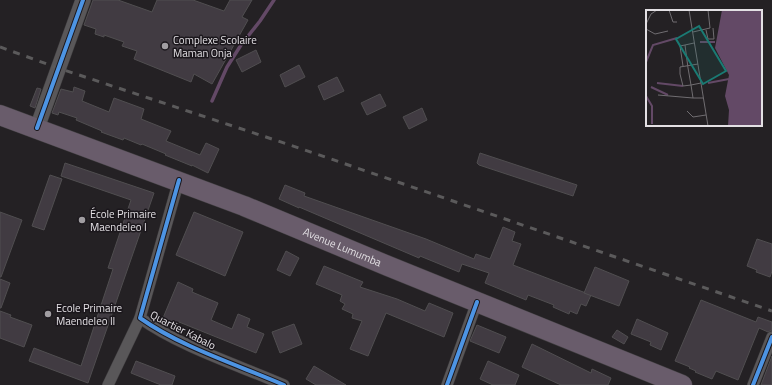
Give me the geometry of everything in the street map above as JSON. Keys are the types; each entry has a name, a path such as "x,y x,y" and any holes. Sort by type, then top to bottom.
{"highway":[{"name":"Avenue Lumumba","path":"0,115 179,180 682,385"}],"street":[{"path":"36,128 83,0"},
{"name":"Quartier Kabalo","path":"179,180 140,318 151,326 186,344 284,385"},
{"path":"447,385 477,302"},
{"path":"108,385 140,318"},
{"path":"753,385 772,337"}],"building":[{"path":"93,0 118,0 152,12 157,0 193,0 224,11 230,0 252,0 242,17 248,20 212,84 194,74 191,82 134,59 137,51 122,46 124,42 104,35 104,37 95,34 96,29 84,25"},
{"path":"256,50 261,62 242,72 236,60"},
{"path":"299,65 305,77 285,87 280,75"},
{"path":"337,77 344,91 324,100 318,86"},
{"path":"74,87 85,91 82,101 109,112 114,98 144,109 141,119 171,131 166,141 200,155 206,143 219,149 208,173 142,144 141,145 124,138 123,140 101,132 102,131 76,120 77,118 59,112 58,115 52,113 61,89 73,92"},
{"path":"37,88 41,89 35,108 30,106"},
{"path":"380,94 386,106 367,115 361,103"},
{"path":"422,108 427,120 409,129 403,117"},
{"path":"480,153 577,185 573,196 479,165 477,163"},
{"path":"65,163 154,193 88,383 29,361 34,348 81,366 113,269 108,268 131,200 61,176"},
{"path":"50,175 62,179 44,230 32,226"},
{"path":"285,185 305,193 304,196 426,239 474,259 476,254 490,259 503,227 515,232 512,241 521,244 513,265 591,295 586,306 581,304 577,314 570,311 569,314 553,307 554,305 528,295 526,300 485,283 489,273 462,264 459,272 420,256 419,258 279,199"},
{"path":"0,212 22,220 1,277 0,277"},
{"path":"194,212 243,232 225,276 176,255"},
{"path":"757,239 772,244 772,271 770,277 756,272 757,270 747,266"},
{"path":"286,251 299,258 290,276 277,270"},
{"path":"324,266 363,282 360,287 397,299 425,311 429,303 453,313 444,337 386,313 368,356 350,349 362,321 352,318 353,314 342,309 345,304 340,301 342,295 316,284"},
{"path":"595,267 629,281 619,306 584,293"},
{"path":"0,279 10,283 1,308 0,308"},
{"path":"178,282 193,289 192,292 218,303 211,320 232,329 238,314 250,319 247,327 264,334 256,353 179,322 178,324 163,318"},
{"path":"701,300 756,322 758,317 772,322 772,330 768,332 759,328 738,380 716,371 712,379 675,361"},
{"path":"0,311 11,315 10,317 32,325 24,347 0,338"},
{"path":"637,319 668,333 661,350 650,345 651,342 631,334"},
{"path":"294,324 302,344 280,353 272,332"},
{"path":"477,325 506,337 499,353 470,341"},
{"path":"617,330 628,337 624,344 612,337"},
{"path":"532,344 591,373 592,369 611,378 608,385 561,385 522,367"},
{"path":"772,356 772,385 761,385"},
{"path":"136,361 175,376 172,385 161,385 131,373"},
{"path":"488,361 519,375 515,385 493,385 480,379"},
{"path":"314,366 346,385 316,385 306,379"}],"waterway":[{"path":"212,101 227,67 274,0"}],"railway":[{"path":"0,47 58,68 302,149 772,311"}],"cycle path":[{"path":"37,128 83,0"},
{"path":"179,180 140,318 191,347 284,385"},
{"path":"447,385 477,302"},
{"path":"753,385 772,337"}],"place":[{"name":"Complexe Scolaire Maman Onja","path":"165,46"},
{"name":"École Primaire Maendeleo I","path":"82,220"},
{"name":"Ecole Primaire Maendeleo II","path":"48,314"}]}
